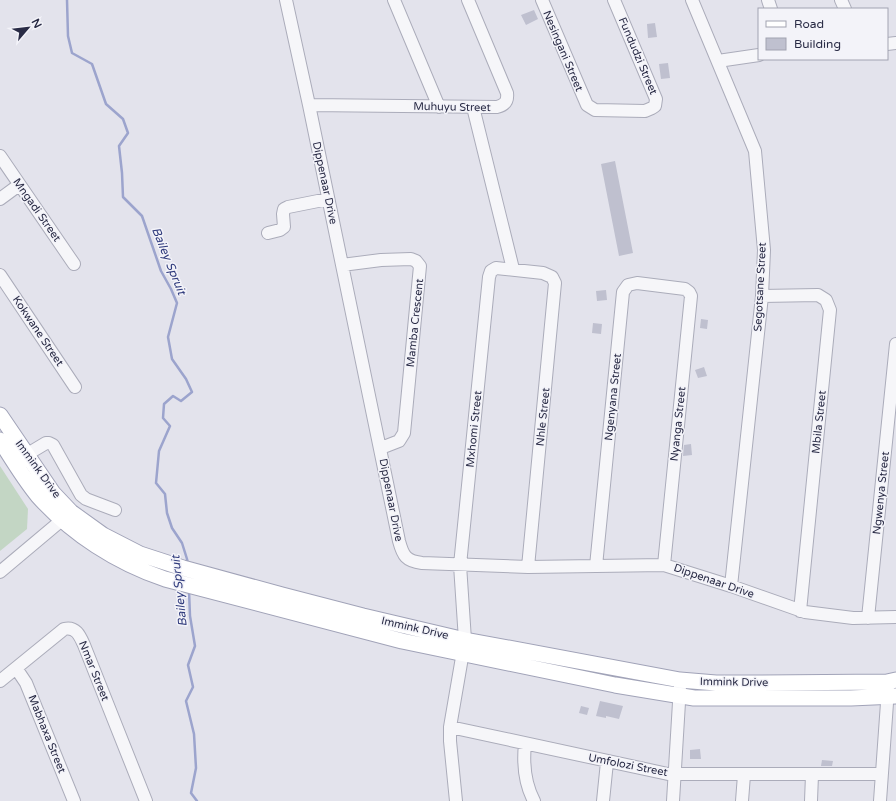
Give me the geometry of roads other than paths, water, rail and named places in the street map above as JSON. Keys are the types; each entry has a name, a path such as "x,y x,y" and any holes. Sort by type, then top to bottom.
{"main road":[{"name":"Immink Drive","path":"0,415 67,516 97,546 142,571 188,585 402,641 464,647 680,680 716,683 892,681"},
{"name":"Immink Drive","path":"0,440 26,480 38,495 67,516 140,554 183,568 363,616 464,647 615,684 680,696 694,698 892,696"}],"street":[{"name":"Dippenaar Drive","path":"286,0 381,448 399,541 408,560 460,565 528,567 664,564 800,611 853,618 896,617"},
{"path":"394,0 439,107"},
{"name":"Muhuyu Street","path":"309,105 499,107 504,104 508,97 507,93 468,0"},
{"name":"Nesingani Street","path":"542,0 585,102 589,107 595,110 650,110"},
{"name":"Fundudzi Street","path":"614,0 656,99 655,106 650,110"},
{"name":"Segotsane Street","path":"692,0 754,149 764,250 762,296 731,586"},
{"path":"718,61 758,55"},
{"path":"473,107 513,269"},
{"name":"Mngadi Street","path":"0,156 74,264"},
{"path":"0,199 20,185"},
{"path":"268,233 283,229 284,209 328,199"},
{"name":"Mamba Crescent","path":"342,265 381,260 411,259 416,261 420,266 404,434 399,441 381,448"},
{"name":"Mxhomi Street","path":"456,801 450,727 464,647 460,565 488,277 491,271 496,268 543,273"},
{"name":"Nhle Street","path":"528,567 556,287 555,281 543,273"},
{"name":"Kokwane Street","path":"0,275 75,387"},
{"name":"Ngenyana Street","path":"596,566 624,292 628,285 633,283 683,288"},
{"name":"Nyanga Street","path":"664,564 691,296 688,290 683,288"},
{"name":"Mbila Street","path":"762,296 818,296 826,300 830,310 800,611"},
{"name":"Ngwenya Street","path":"868,618 896,344"},
{"path":"26,455 49,442 53,445 81,495 86,499 116,510"},
{"path":"0,572 67,516"},
{"name":"Nmar Street","path":"0,681 64,629 72,628 76,631 84,645 146,801"},
{"name":"Mabhaxa Street","path":"16,668 26,683 74,801"},
{"path":"672,801 680,680"},
{"path":"880,801 881,774 892,696 892,681"},
{"name":"Umfolozi Street","path":"450,727 658,773 881,774"},
{"path":"525,744 524,753 528,788 534,801"},
{"path":"603,801 606,762"},
{"path":"742,801 744,774"},
{"path":"810,801 812,774"}],"waterway":[{"name":"Bailey Spruit","path":"67,0 68,36 72,53 92,64 106,104 123,119 128,133 119,146 123,197 142,216 161,271 177,303 168,337 172,359 186,379 192,392 181,401 173,396 164,404 163,418 170,426 159,451 156,483 165,494 167,513 172,528 182,543 188,564"},
{"name":"Bailey Spruit","path":"189,591 190,616 195,646 188,665 193,687 186,701 194,734 196,768 191,793 197,801"}]}
